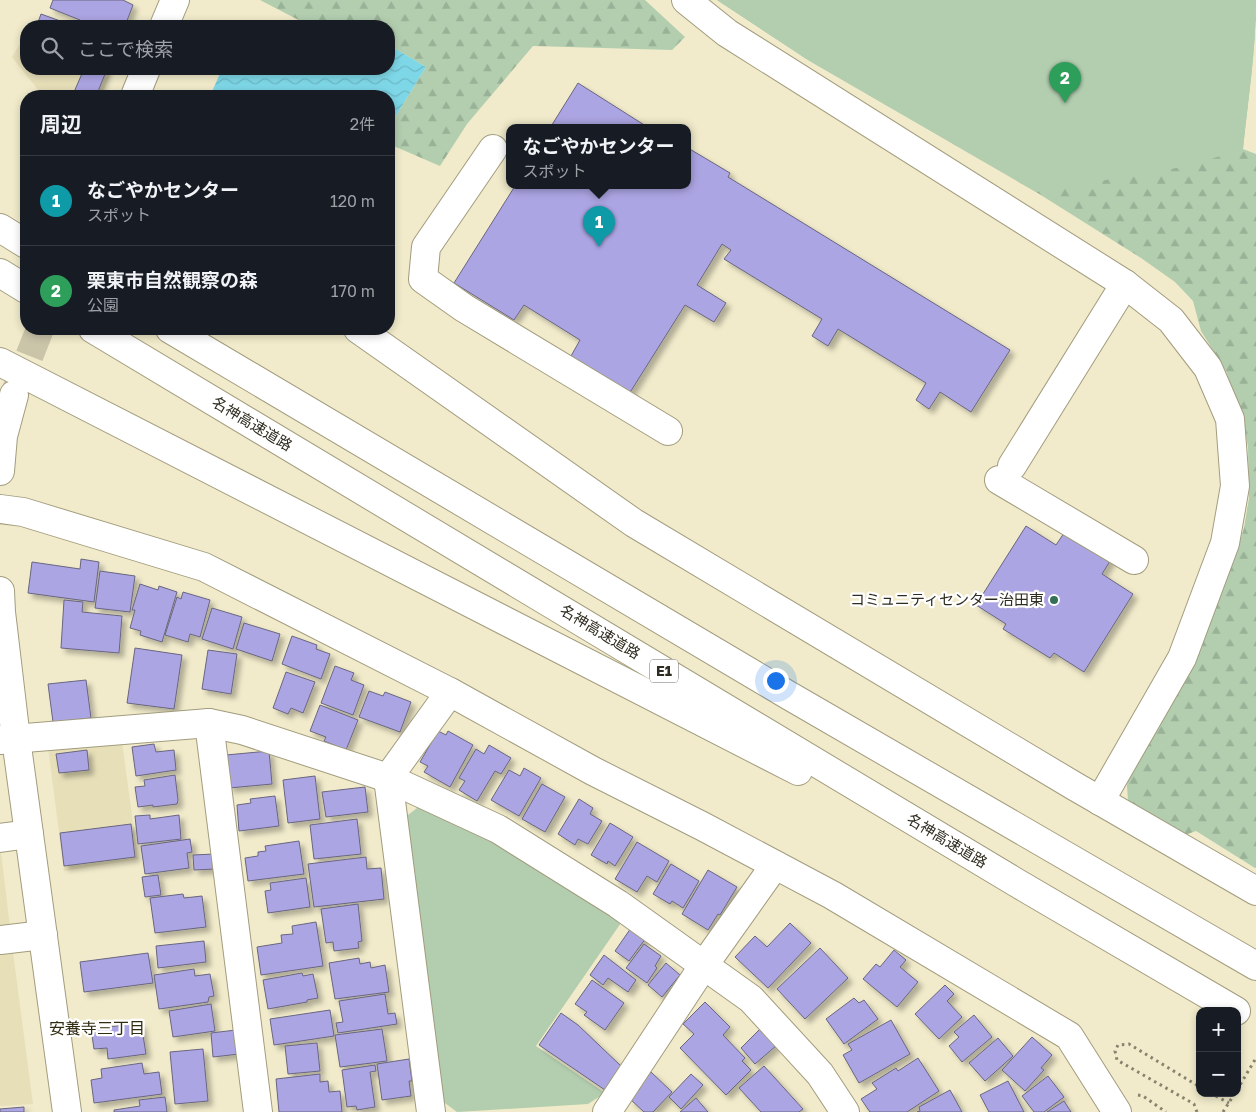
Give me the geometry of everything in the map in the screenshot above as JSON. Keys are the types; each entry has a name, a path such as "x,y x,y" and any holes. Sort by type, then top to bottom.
{"main road":[{"path":"167,20 175,0"},
{"path":"686,0 727,34 1125,284 1171,320 1208,368 1230,419 1235,486 1226,543 1182,658 1100,801"},
{"path":"137,90 144,75"},
{"path":"493,148 426,247 423,279 464,308 668,431"},
{"path":"0,228 20,240"},
{"path":"0,273 20,285"},
{"path":"1125,284 1006,473 1134,560"},
{"name":"名神高速道路","path":"103,335 1017,883 1230,1007"},
{"path":"180,335 788,695 1256,966"},
{"path":"367,335 634,523 1100,801 1256,891"},
{"path":"0,362 1017,883"},
{"path":"0,471 2,436 14,394"},
{"path":"0,509 24,512 204,567 450,692 593,771 775,865 832,896 1069,1036 1117,1112"},
{"path":"0,605 8,739 29,834 67,1112"},
{"path":"431,1112 388,778 450,692"},
{"path":"8,739 210,723 242,730 388,778 498,829 618,904 751,999 820,1074 845,1112"},
{"path":"210,723 258,1112"},
{"path":"0,838 29,834"},
{"path":"607,1112 704,965 775,865"},
{"path":"0,940 43,935"},
{"name":"名神高速道路","path":"1241,1013 1256,1022"}],"path":[{"path":"1196,1085 1129,1044 1118,1045 1115,1051 1117,1060 1194,1104 1197,1112"},
{"path":"1241,1084 1256,1058"},
{"path":"1218,1097 1229,1103"},
{"path":"1224,1112 1233,1097"}],"shaded area":[{"path":"20,44 20,67 12,57"},
{"path":"26,75 110,75 104,90 38,90"},
{"path":"122,742 138,859 64,871 48,747"},
{"path":"0,844 14,960 33,1104 0,1106"}],"green space":[{"path":"260,0 645,0 685,37 672,50 533,46 467,124 440,166 395,147 395,117 426,67 395,49 395,20 298,20"},
{"path":"717,0 1256,0 1253,56 1243,149 1256,154 1255,868 1196,831 1185,835 1128,801 1127,786 1129,774 1191,669 1233,563 1244,528 1249,498 1248,447 1242,415 1226,371 1201,331 1193,301 1175,282 1141,258 1036,192 808,60"},
{"path":"717,0 1256,0 1253,56 1243,149 1188,166 1036,192 808,60"},
{"path":"421,805 475,831 623,920 536,1046 605,1093 588,1104 457,1112 441,1100 404,818"}],"water":[{"path":"395,49 426,67 395,117 395,90 213,90 219,75 395,75"}],"building":[{"path":"53,0 123,0 133,5 127,20 80,20 50,8"},
{"path":"41,14 58,20 39,20"},
{"path":"81,75 105,75 99,90 75,90"},
{"path":"578,83 643,124 552,124"},
{"path":"691,150 730,173 728,177 1010,350 971,412 940,392 929,409 916,400 926,383 838,329 828,346 812,336 822,319 724,259 731,250 722,244 697,285 726,303 714,322 685,305 629,394 571,356 580,340 524,305 514,320 454,283 513,189 691,189"},
{"name":"コミュニティセンター治田東","path":"1026,526 1056,545 1066,530 1112,558 1102,574 1133,594 1084,672 1054,653 1050,658 1003,629 1006,624 976,605"},
{"path":"81,559 99,562 94,602 28,593 32,562 80,569"},
{"path":"100,571 135,576 130,612 95,608"},
{"path":"140,584 158,590 159,586 177,592 162,642 140,635 141,631 130,628 135,610 132,610"},
{"path":"183,592 210,600 200,637 190,634 188,642 165,635 177,597 181,599"},
{"path":"64,600 83,602 82,612 122,616 119,653 61,648"},
{"path":"212,608 242,617 233,649 202,639"},
{"path":"244,623 280,634 272,661 236,649"},
{"path":"292,636 317,645 316,649 330,654 321,679 282,664"},
{"path":"135,648 182,655 174,709 127,703"},
{"path":"208,650 237,654 231,694 202,689"},
{"path":"335,666 354,673 351,680 364,685 353,715 321,703"},
{"path":"286,672 315,682 303,713 291,708 288,714 273,708"},
{"path":"86,680 91,718 53,722 48,684"},
{"path":"369,691 383,696 385,692 411,702 400,732 359,717"},
{"path":"320,705 358,720 346,750 324,741 326,737 310,731"},
{"path":"438,731 446,735 448,731 473,745 450,787 424,772 428,766 420,762"},
{"path":"154,744 156,752 174,750 176,770 136,776 132,747"},
{"path":"489,745 511,758 501,774 495,771 477,801 459,790 465,781 459,778 476,749 484,754"},
{"path":"87,750 89,770 59,773 56,754"},
{"path":"269,751 272,784 229,788 226,755"},
{"path":"524,768 541,778 519,816 491,800 509,770 520,776"},
{"path":"175,775 177,804 138,807 135,787 145,786 144,780"},
{"path":"315,776 320,819 288,823 283,780"},
{"path":"542,784 565,797 545,832 522,819"},
{"path":"365,787 368,812 326,817 322,792"},
{"path":"275,796 279,826 239,831 237,805 251,803 250,799"},
{"path":"579,799 593,808 590,814 602,821 588,844 578,839 575,845 558,834"},
{"path":"150,815 150,819 179,815 181,839 138,844 135,816"},
{"path":"357,819 361,854 314,859 310,825"},
{"path":"610,823 633,837 615,866 608,861 607,864 591,855"},
{"path":"131,824 135,857 64,866 60,833"},
{"path":"190,839 192,852 187,853 189,868 145,874 141,846"},
{"path":"299,841 304,874 248,881 245,858 258,856 258,852 266,851 265,846"},
{"path":"637,842 669,861 657,882 647,876 637,892 615,879"},
{"path":"214,854 215,869 194,870 193,855"},
{"path":"366,857 367,869 381,868 384,899 314,907 308,864"},
{"path":"671,864 699,881 683,908 672,901 670,904 653,894"},
{"path":"708,870 737,887 720,915 718,914 708,930 682,914"},
{"path":"158,875 161,895 145,897 142,877"},
{"path":"306,878 310,907 268,913 265,891 271,890 270,883"},
{"path":"183,894 184,898 202,896 206,927 155,933 150,898"},
{"path":"358,904 362,941 358,942 359,948 334,951 333,942 326,943 321,909"},
{"path":"316,922 323,966 261,975 257,947 282,943 281,935 293,934 292,926"},
{"path":"790,923 811,943 768,988 735,957 755,936 767,947"},
{"path":"631,928 646,938 629,961 615,951"},
{"path":"204,941 206,962 158,968 156,946"},
{"path":"644,944 661,956 655,966 657,968 647,983 626,968"},
{"path":"820,948 848,978 805,1019 777,989"},
{"path":"894,950 906,960 900,967 918,982 897,1007 863,979 876,964 880,967"},
{"path":"148,953 153,983 84,992 80,962"},
{"path":"604,955 636,980 628,992 608,978 603,985 590,975"},
{"path":"359,958 360,964 370,962 371,968 385,965 389,992 335,999 329,963"},
{"path":"666,963 680,975 662,997 648,985"},
{"path":"194,969 195,976 210,974 214,996 209,997 208,1002 159,1009 154,975"},
{"path":"302,973 303,976 313,974 318,998 307,1000 307,1002 268,1009 263,980"},
{"path":"592,980 624,1003 605,1030 584,1015 587,1012 575,1004"},
{"path":"945,985 954,994 947,1001 962,1017 939,1039 915,1014"},
{"path":"385,994 388,1014 395,1013 397,1024 338,1033 336,1023 343,1022 339,1001"},
{"path":"854,998 859,1003 864,1000 878,1019 844,1044 826,1019"},
{"path":"705,1002 730,1027 723,1035 745,1058 742,1061 751,1070 726,1095 680,1048 694,1034 683,1024"},
{"path":"211,1004 215,1031 173,1037 169,1011"},
{"path":"330,1010 334,1036 274,1045 270,1019"},
{"path":"561,1013 578,1025 621,1066 605,1090 539,1045"},
{"path":"974,1015 992,1037 962,1062 949,1046 959,1037 954,1032"},
{"path":"891,1020 910,1054 859,1083 843,1055 852,1050 848,1044"},
{"path":"141,1023 146,1054 108,1059 107,1048 94,1049 91,1029"},
{"path":"761,1028 777,1045 755,1064 741,1048"},
{"path":"382,1029 387,1061 340,1067 335,1035"},
{"path":"236,1030 239,1054 213,1057 211,1033"},
{"path":"1032,1037 1052,1055 1041,1068 1044,1070 1025,1091 1002,1070"},
{"path":"998,1038 1013,1056 985,1081 969,1063"},
{"path":"317,1043 320,1071 288,1074 285,1046"},
{"path":"203,1049 208,1101 175,1104 170,1052"},
{"path":"918,1058 939,1091 907,1112 870,1112 861,1099 877,1089 872,1083 896,1068 898,1071"},
{"path":"409,1059 412,1081 409,1081 411,1096 382,1100 377,1064"},
{"path":"142,1063 144,1074 159,1072 162,1094 94,1103 91,1080 102,1078 101,1069"},
{"path":"375,1065 376,1071 370,1072 375,1107 357,1110 356,1106 347,1107 342,1070"},
{"path":"764,1066 803,1109 799,1112 761,1112 739,1088"},
{"path":"651,1072 672,1092 653,1112 644,1112 630,1099 640,1089 638,1086"},
{"path":"320,1074 320,1082 328,1081 329,1092 340,1091 342,1112 279,1112 276,1079"},
{"path":"691,1074 703,1085 681,1109 669,1097"},
{"path":"1048,1076 1064,1097 1044,1112 1034,1112 1022,1096"},
{"path":"1008,1081 1024,1112 989,1112 980,1095"},
{"path":"950,1090 962,1112 917,1112 920,1111 919,1107"},
{"path":"165,1097 167,1112 114,1112 114,1110 140,1106 139,1100"},
{"path":"696,1098 708,1112 680,1112"},
{"path":"1064,1101 1071,1112 1047,1112"},
{"path":"24,1107 24,1112 0,1112 0,1109"}],"tunnel":[{"path":"14,395 38,335"}],"place":[{"name":"栗東市自然観察の森","path":"1065,103"},
{"name":"なごやかセンター","path":"599,247"},
{"name":"コミュニティセンター治田東","path":"1054,600"}],"district":[{"name":"安養寺三丁目","path":"97,1028"}]}
